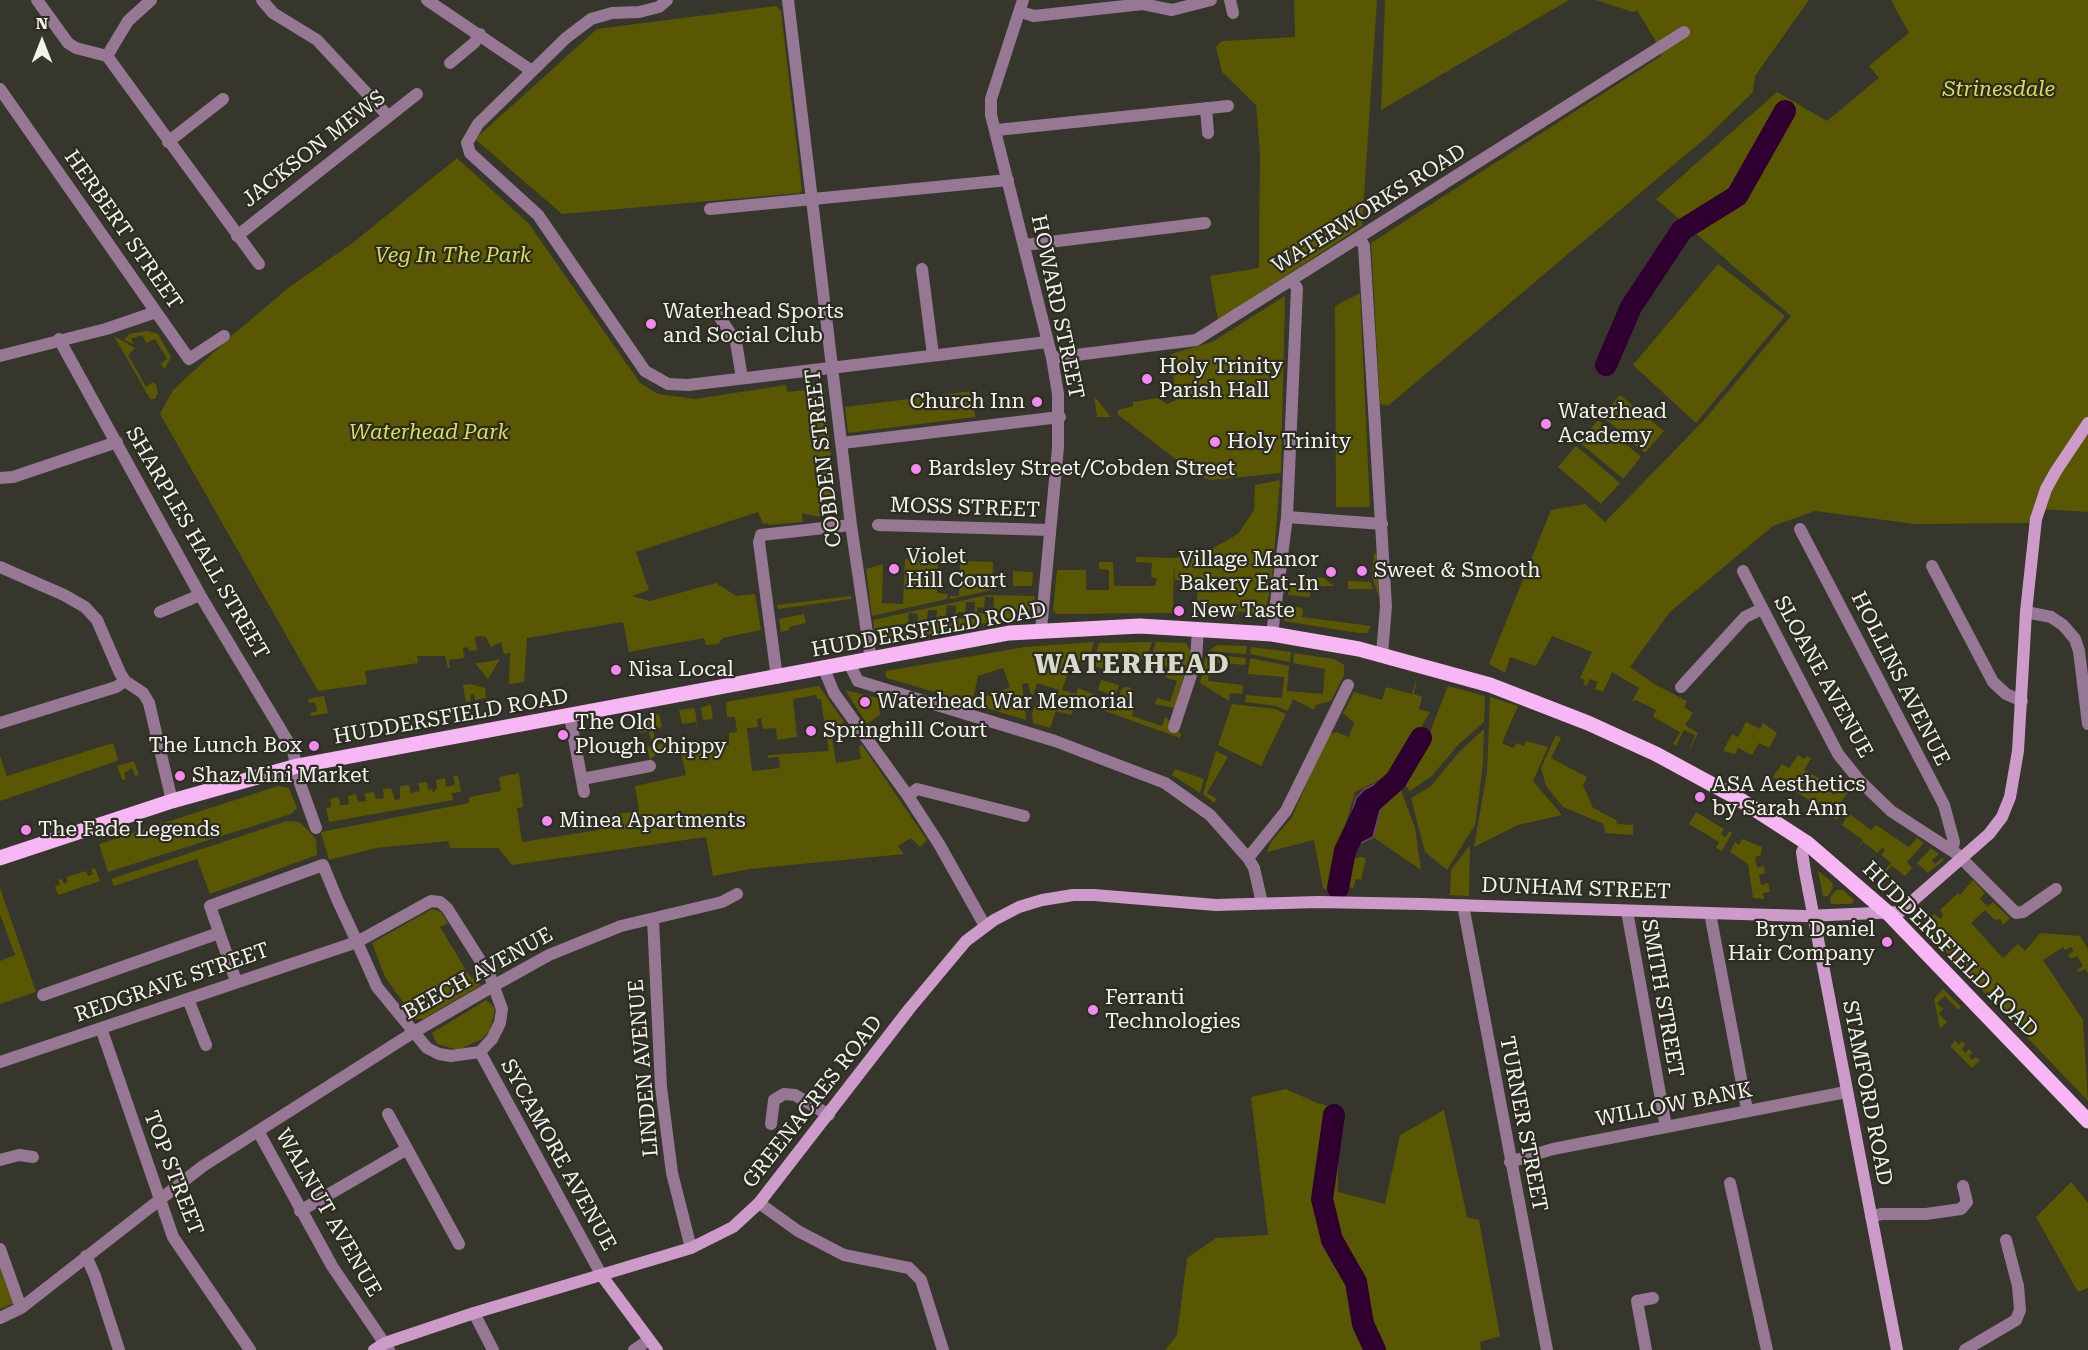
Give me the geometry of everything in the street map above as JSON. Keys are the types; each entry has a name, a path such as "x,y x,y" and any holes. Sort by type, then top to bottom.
{"main road":[{"name":"HUDDERSFIELD ROAD","path":"0,858 172,801 297,766 570,717 1009,633 1140,626 1272,634 1322,641 1382,654 1491,685 1588,723 1699,777 1807,843 1889,914 2088,1121"}],"street":[{"path":"37,0 68,43 76,48 108,56 168,142 259,264"},
{"path":"108,56 128,21 151,0"},
{"path":"262,0 273,13 317,40 387,115"},
{"path":"427,0 532,71"},
{"path":"667,0 659,7 639,12 612,13 591,19 566,38 478,124 467,138 467,149 538,215 599,307 650,375 668,384 681,385 1047,342"},
{"name":"COBDEN STREET","path":"788,0 851,525 871,660"},
{"path":"1022,6 1034,16 1143,4 1172,10 1210,0"},
{"path":"1230,0 1233,13"},
{"name":"HOWARD STREET","path":"1022,6 991,99 991,115 997,130 1052,358 1060,417 1041,630"},
{"name":"WATERWORKS ROAD","path":"1052,358 1196,340 1360,239 1684,32"},
{"path":"450,63 474,43 480,34"},
{"name":"HERBERT STREET","path":"0,89 189,359 224,336"},
{"name":"JACKSON MEWS","path":"237,236 387,115 417,94"},
{"path":"168,142 223,99"},
{"path":"997,130 1228,106"},
{"path":"1206,108 1208,133"},
{"path":"710,209 1008,180"},
{"path":"1025,245 1205,223"},
{"path":"1360,239 1364,246 1382,524 1387,622 1382,654"},
{"path":"922,269 933,356"},
{"path":"1272,634 1287,517 1297,288 1292,281"},
{"path":"0,356 106,328 156,312"},
{"path":"719,316 736,342 742,378"},
{"name":"SHARPLES HALL STREET","path":"59,339 200,595 293,750 316,828"},
{"path":"842,443 1060,417"},
{"path":"1889,914 1900,912 1963,859 1989,834 2002,817 2010,797 2018,751 2032,542 2046,489 2088,423"},
{"path":"0,478 13,477 117,442"},
{"path":"1287,517 1382,524"},
{"path":"777,678 759,542 761,535 851,525"},
{"name":"MOSS STREET","path":"878,525 1050,530"},
{"name":"HOLLINS AVENUE","path":"1800,529 1944,805 1954,842 1952,850"},
{"path":"1932,566 1994,682 2006,694 2022,701"},
{"path":"0,567 64,595 85,607 102,630 125,681 143,693 149,703 172,801"},
{"name":"SLOANE AVENUE","path":"1743,571 1838,753 1856,777 1891,811 1963,859 2016,912 2023,912 2056,889"},
{"path":"160,612 200,595"},
{"path":"1681,687 1745,617 1761,609"},
{"path":"2026,612 2051,617 2063,625 2075,639 2079,651 2088,724"},
{"path":"1174,727 1196,660 1198,628"},
{"path":"850,664 858,681 1055,741 1165,783 1210,815 1248,858 1254,868 1262,903"},
{"path":"824,669 834,693 908,795 985,926"},
{"path":"0,723 116,687 125,681"},
{"path":"1248,858 1286,811 1348,685"},
{"path":"570,717 584,792"},
{"path":"582,779 650,766"},
{"path":"908,795 917,789 1024,816"},
{"name":"STAMFORD ROAD","path":"1807,843 1802,852 1813,915 1897,1350"},
{"path":"236,981 210,906 323,865 377,987 427,1048 439,1054 466,1056 480,1052 492,1038 500,1023 502,1010 495,985"},
{"name":"BEECH AVENUE","path":"0,1318 21,1308 203,1166 414,1032 495,985 578,942 621,926 722,902 737,894"},
{"name":"GREENACRES ROAD","path":"374,1350 474,1314 691,1248 733,1227 759,1203 966,941 985,926 1019,907 1073,895 1216,905 1262,903"},
{"name":"REDGRAVE STREET","path":"0,1062 357,942 431,902 440,902 447,908 495,985"},
{"name":"DUNHAM STREET","path":"1262,903 1463,905 1813,915 1889,914"},
{"name":"TURNER STREET","path":"1463,905 1547,1350"},
{"name":"SMITH STREET","path":"1627,911 1666,1127"},
{"path":"1710,913 1748,1110"},
{"name":"LINDEN AVENUE","path":"653,919 661,1087 672,1173 691,1248"},
{"path":"43,995 219,933"},
{"path":"188,999 206,1045"},
{"name":"TOP STREET","path":"100,1029 173,1237 250,1350"},
{"name":"SYCAMORE AVENUE","path":"480,1052 602,1276"},
{"name":"WILLOW BANK","path":"1510,1162 1553,1149 1846,1092"},
{"path":"771,1124 774,1100 784,1094 795,1095 829,1115"},
{"path":"388,1114 459,1244"},
{"name":"WALNUT AVENUE","path":"258,1131 332,1266 387,1347"},
{"path":"300,1211 407,1149"},
{"path":"0,1160 19,1155 33,1157"},
{"path":"1730,1183 1767,1350"},
{"path":"1871,1216 1926,1214 1962,1209 1967,1202 1963,1186"},
{"path":"759,1203 798,1231 844,1255 909,1268 921,1280 943,1350"},
{"path":"1965,1350 2016,1320 2020,1310 2018,1286 2006,1240"},
{"path":"0,1249 21,1308"},
{"path":"86,1256 95,1276 119,1350"},
{"path":"602,1276 653,1345 634,1350"},
{"path":"1646,1350 1637,1301 1653,1298"},
{"path":"474,1314 493,1350"}],"green space":[{"path":"1294,0 1377,0 1362,226 1218,320 1210,276 1259,268 1260,151 1256,105 1222,72 1216,47 1222,41 1295,37"},
{"path":"1385,0 1569,0 1381,110"},
{"path":"1596,0 1809,0 1755,76 1753,92 1708,136 1388,406 1380,404 1371,243 1661,56 1655,40 1637,10 1633,12"},
{"name":"Strinesdale","path":"1891,0 2088,0 2088,417 2030,523 1915,524 1815,511 1773,526 1669,613 1630,667 1656,685 1687,701 1684,707 1693,713 1685,725 1698,733 1688,752 1695,735 1684,730 1676,746 1673,744 1680,732 1653,717 1656,710 1636,700 1632,702 1639,688 1612,672 1603,692 1595,689 1598,682 1590,679 1587,686 1583,684 1585,680 1580,678 1592,652 1552,636 1536,666 1510,657 1505,673 1489,664 1551,510 1585,504 1605,522 1707,417 1791,316 1656,199 1777,92 1827,121 1879,78 1869,66 1909,33"},
{"path":"776,6 781,11 802,190 800,193 562,214 475,139 597,29"},
{"name":"Waterhead Park","path":"457,158 529,224 640,383 658,394 695,399 786,385 787,392 824,388 836,504 829,513 819,517 802,513 803,522 768,525 768,523 763,524 758,512 636,552 649,590 632,596 650,601 716,583 736,596 755,594 761,630 723,638 718,644 706,645 704,638 629,652 623,622 527,638 524,682 509,684 510,653 504,654 501,642 491,647 486,637 480,636 475,637 477,650 469,651 468,647 463,648 464,658 449,660 450,668 448,668 445,656 417,656 418,663 365,671 367,684 318,691 160,414 173,390 228,339 288,288 354,242"},
{"path":"1718,264 1785,316 1696,423 1633,365"},
{"path":"1360,293 1370,507 1336,507 1335,306"},
{"path":"1285,296 1281,473 1212,480 1199,477 1117,414 1118,410 1133,406 1133,402 1158,398 1167,404 1176,400 1171,354 1212,342"},
{"path":"147,331 158,334 171,357 165,369 160,364 167,359 155,339 146,343 142,335 131,339 134,344 124,340 129,334"},
{"path":"114,336 135,348 128,355 146,387 153,382 156,384 158,393 155,399 150,399"},
{"path":"972,391 975,417 848,433 845,407"},
{"path":"1620,395 1664,431 1645,453 1602,416"},
{"path":"1094,396 1111,417 1097,417"},
{"path":"1598,420 1641,457 1623,479 1579,442"},
{"path":"2088,433 2088,512 2041,509 2051,486"},
{"path":"1576,446 1620,483 1601,504 1558,467"},
{"path":"1280,480 1272,578 1264,619 1250,618 1251,613 1237,611 1236,616 1196,614 1198,582 1175,580 1174,562 1173,613 1056,614 1053,610 1057,570 1086,570 1086,590 1109,590 1109,570 1099,569 1099,562 1113,562 1114,586 1155,586 1157,579 1151,577 1152,563 1136,562 1136,557 1174,558 1206,552 1238,534 1254,510 1255,485"},
{"path":"1374,553 1377,554 1379,597 1372,577"},
{"path":"905,559 938,560 937,593 948,594 947,599 872,616 866,569 883,564 882,603 903,604"},
{"path":"960,561 993,562 992,590 950,599 950,596 959,596"},
{"path":"1013,571 1033,572 1032,586 1013,586"},
{"path":"1304,576 1324,578 1334,586 1311,586 1310,597 1288,595 1289,588"},
{"path":"1348,581 1370,582 1373,589 1348,589"},
{"path":"988,595 1035,596 1028,613 1020,616 893,642 884,640 874,629 873,620","holes":["985,597 994,597 993,614 977,613 977,607 984,608","966,602 975,602 974,619 958,618 958,612 965,612","947,605 956,606 955,623 939,622 939,616 946,616","928,610 937,610 936,627 920,626 920,620 927,620","909,613 918,614 917,631 901,630 901,624 908,624"]},
{"path":"851,596 851,599 778,609 777,605"},
{"path":"1287,608 1303,609 1302,617 1371,626 1367,633 1358,633 1284,621"},
{"path":"804,614 806,623 789,627 789,630 781,632 779,619"},
{"path":"1094,642 1087,663 1073,659 1062,690 1076,694 1078,688 1114,702 1078,698 1071,715 1056,711 1050,728 1033,723 1032,713 1039,698 1055,706 1059,690 1037,683 1033,696 1028,683 1022,684 1026,720 980,706 982,698 1010,687 1003,668 978,676 972,703 887,678 885,674 886,671 1025,647"},
{"path":"1152,642 1146,660 1129,655 1127,661 1117,658 1115,661 1111,660 1107,670 1092,665 1099,643"},
{"path":"1156,642 1186,643 1191,652 1174,708 1155,704 1157,698 1170,702 1177,681 1165,677 1168,667 1150,660"},
{"path":"1217,645 1247,646 1246,654 1208,651"},
{"path":"1251,647 1291,652 1290,662 1250,654"},
{"path":"1294,653 1334,659 1344,665 1344,675 1331,701 1316,705 1314,710 1293,699 1288,711 1276,706 1245,702 1246,695 1282,698 1284,677 1248,674 1250,658 1289,666 1287,691 1323,694 1325,669 1293,663"},
{"path":"1206,654 1246,658 1245,665 1210,662 1208,681 1243,685 1242,694 1230,693 1229,701 1200,683"},
{"path":"500,659 488,679 475,663 486,662"},
{"path":"1417,677 1414,694 1422,697 1419,709 1430,712 1394,773 1355,792 1341,841 1333,890 1327,890 1323,888 1314,840 1267,852 1271,842 1292,817 1328,735 1336,732 1349,737 1354,723 1343,713 1354,692 1382,700 1386,687 1412,694"},
{"path":"1101,680 1119,685 1115,696 1098,690"},
{"path":"470,684 485,688 486,698 475,700 474,694 470,695 471,701 466,702 463,685"},
{"path":"819,686 844,722 826,734 821,699 817,699 816,695 793,699 797,737 777,740 776,728 763,729 761,718 757,719 758,727 747,728 752,771 780,768 779,757 768,758 768,755 829,751 827,738 832,738 836,763 861,759 859,746 862,745 927,840 920,847 911,838 898,846 904,854 750,869 713,876 706,837 512,865 498,848 450,848 448,841 376,848 329,860 321,832 469,803 469,797 501,791 499,777 519,773 523,807 517,808 522,842 599,830 597,817 639,811 635,786 686,775 681,752 729,745 729,733 737,732 735,717 727,717 726,702"},
{"path":"1448,686 1485,696 1484,722 1458,745 1432,776 1410,791 1402,780 1423,750"},
{"path":"1124,687 1130,687 1134,694 1130,701 1124,701 1120,697 1120,691"},
{"path":"845,690 878,698 880,715 867,724"},
{"path":"324,696 328,713 311,716 310,713 317,711 315,702 309,703 308,699"},
{"path":"1490,697 1518,706 1502,743 1513,748 1517,743 1524,746 1526,741 1548,747 1533,781 1562,815 1518,825 1474,847 1487,772"},
{"path":"1080,702 1134,709 1132,716 1162,726 1165,717 1170,721 1168,728 1181,733 1180,738"},
{"path":"711,704 713,719 703,720 701,708"},
{"path":"1232,704 1275,709 1286,714 1261,766 1218,745"},
{"path":"693,708 695,710 699,737 696,722 682,724 679,710"},
{"path":"659,714 662,727 653,730 656,745 665,743 667,751 657,753 650,760 647,747 652,745 649,731 640,733 637,719"},
{"path":"1746,722 1760,729 1763,723 1777,733 1769,748 1759,743 1752,755 1738,748 1735,754 1723,751 1732,734 1738,737"},
{"path":"1484,729 1483,764 1475,825 1447,870 1425,852 1411,798 1430,787 1460,751"},
{"path":"1556,735 1561,738 1551,758 1587,777 1583,785 1593,808 1616,820 1617,824 1633,825 1633,835 1605,833 1604,824 1563,807 1546,786 1541,768"},
{"path":"113,743 117,761 0,801 0,756 7,776"},
{"path":"1216,751 1228,757 1207,793 1217,799 1214,803 1203,794"},
{"path":"1798,755 1804,759 1807,756 1811,758 1804,770 1822,780 1820,784 1834,795 1840,787 1848,792 1836,810 1832,807 1827,814 1821,809 1823,805 1819,802 1814,809 1810,806 1809,800 1773,777 1782,764 1789,768"},
{"path":"134,761 139,775 135,776 132,768 124,773 126,779 122,780 117,766"},
{"path":"1175,769 1204,779 1200,793 1172,775"},
{"path":"453,776 458,776 461,792 452,793 453,800 329,822 326,808 331,807 330,799 339,797 340,805 345,805 349,804 348,796 356,794 358,802 366,801 365,793 374,792 376,799 384,798 383,789 391,788 395,800 400,799 400,786 409,785 411,793 420,791 418,783 427,782 428,790 432,789 433,793 437,788 436,780 445,778 446,787 455,785"},
{"path":"1399,785 1415,828 1421,870 1373,837 1385,792"},
{"path":"278,786 289,788 297,808 291,814 108,872 99,844"},
{"path":"1840,807 1871,830 1876,825 1909,847 1917,838 1924,843 1907,862 1912,868 1905,876 1892,866 1880,876 1891,863 1881,855 1885,850 1882,848 1877,853 1863,842 1852,854 1863,840 1842,825 1846,818 1840,815 1836,820 1833,818"},
{"path":"1696,812 1724,829 1721,835 1726,837 1729,831 1732,833 1722,851 1716,848 1719,842 1689,824"},
{"path":"287,821 299,822 309,831 316,840 317,855 210,894 197,859 114,886 111,879"},
{"path":"1742,839 1762,847 1761,855 1755,857 1757,867 1764,866 1765,873 1759,875 1761,885 1768,883 1770,892 1763,893 1764,899 1753,898 1748,864 1730,852 1735,842 1739,845"},
{"path":"1470,845 1469,896 1450,895 1451,870"},
{"path":"1931,848 1939,854 1932,860 1935,864 1942,858 1944,860 1928,873 1917,863"},
{"path":"1366,858 1361,880 1356,879 1353,888 1340,886 1346,860"},
{"path":"95,868 100,881 58,895 55,886 60,885 58,880 62,879 64,884 68,882 66,877 86,871 88,876 93,874 91,869"},
{"path":"1818,871 1832,882 1833,888 1828,896 1823,896"},
{"path":"1973,880 1985,893 1980,899 1988,907 1993,902 2010,918 2003,925 2000,919 1995,920 1985,910 1971,923 2003,958 2018,944 2025,951 2040,933 2080,936 2088,949 2088,973 2085,969 2079,972 2077,970 2083,966 2077,956 2071,959 2068,955 2074,951 2071,947 2065,950 2063,947 2043,960 2083,1020 2088,1101 1911,916 1923,925 1934,914 1941,919 1943,914 1940,910 1958,893 1960,895"},
{"path":"0,888 36,992 0,1004 0,961 15,955 0,914"},
{"path":"1836,890 1843,890 1854,900 1852,904 1831,904 1830,898"},
{"path":"432,909 441,912 448,923 440,927 469,975 481,985 423,1019 415,1019 385,977 372,943"},
{"path":"1943,989 1961,1007 1958,1010 1945,996 1937,1003 1943,1009 1939,1014 1947,1022 1940,1029 1934,999"},
{"path":"486,1000 495,1008 490,1030 482,1039 458,1050 437,1044 432,1033"},
{"path":"1955,1041 1959,1045 1962,1041 1965,1045 1962,1049 1965,1053 1969,1049 1972,1053 1969,1056 1972,1060 1976,1057 1980,1060 1972,1068 1950,1046"},
{"path":"1286,1089 1317,1103 1338,1108 1338,1192 1385,1204 1400,1135 1444,1110 1467,1217 1479,1220 1500,1336 1480,1342 1481,1350 1165,1350 1177,1335 1187,1258 1216,1238 1268,1235 1251,1097"},
{"path":"2071,1182 2088,1203 2088,1288 2078,1292 2036,1217"},
{"path":"0,1265 14,1303 0,1309"}],"shaded area":[{"path":"1393,776 1399,785 1385,792 1373,837 1345,851 1346,832 1356,798 1365,789"}],"waterway":[{"path":"1606,365 1631,307 1682,230 1737,196 1785,111"},
{"path":"1338,888 1345,851 1366,807 1396,780 1421,738"},
{"path":"1334,1115 1322,1199 1332,1240 1356,1282 1363,1324 1375,1350"}],"place":[{"name":"Waterhead Sports and Social Club","path":"651,324"},
{"name":"Holy Trinity Parish Hall","path":"1147,379"},
{"name":"Church Inn","path":"1037,402"},
{"name":"Waterhead Academy","path":"1546,424"},
{"name":"Holy Trinity","path":"1215,442"},
{"name":"Bardsley Street/Cobden Street","path":"916,469"},
{"name":"Violet Hill Court","path":"894,569"},
{"name":"Sweet & Smooth","path":"1362,571"},
{"name":"Village Manor Bakery Eat-In","path":"1331,572"},
{"name":"New Taste","path":"1179,611"},
{"name":"Nisa Local","path":"616,670"},
{"name":"Waterhead War Memorial","path":"865,702"},
{"name":"Springhill Court","path":"811,731"},
{"name":"The Old Plough Chippy","path":"563,735"},
{"name":"The Lunch Box","path":"314,746"},
{"name":"Shaz Mini Market","path":"180,776"},
{"name":"ASA Aesthetics by Sarah Ann","path":"1700,797"},
{"name":"Minea Apartments","path":"547,821"},
{"name":"The Fade Legends","path":"26,830"},
{"name":"Bryn Daniel Hair Company","path":"1887,942"},
{"name":"Ferranti Technologies","path":"1093,1010"}],"district":[{"name":"WATERHEAD","path":"1132,665"}],"park label":[{"name":"Veg In The Park","path":"453,256"}]}
